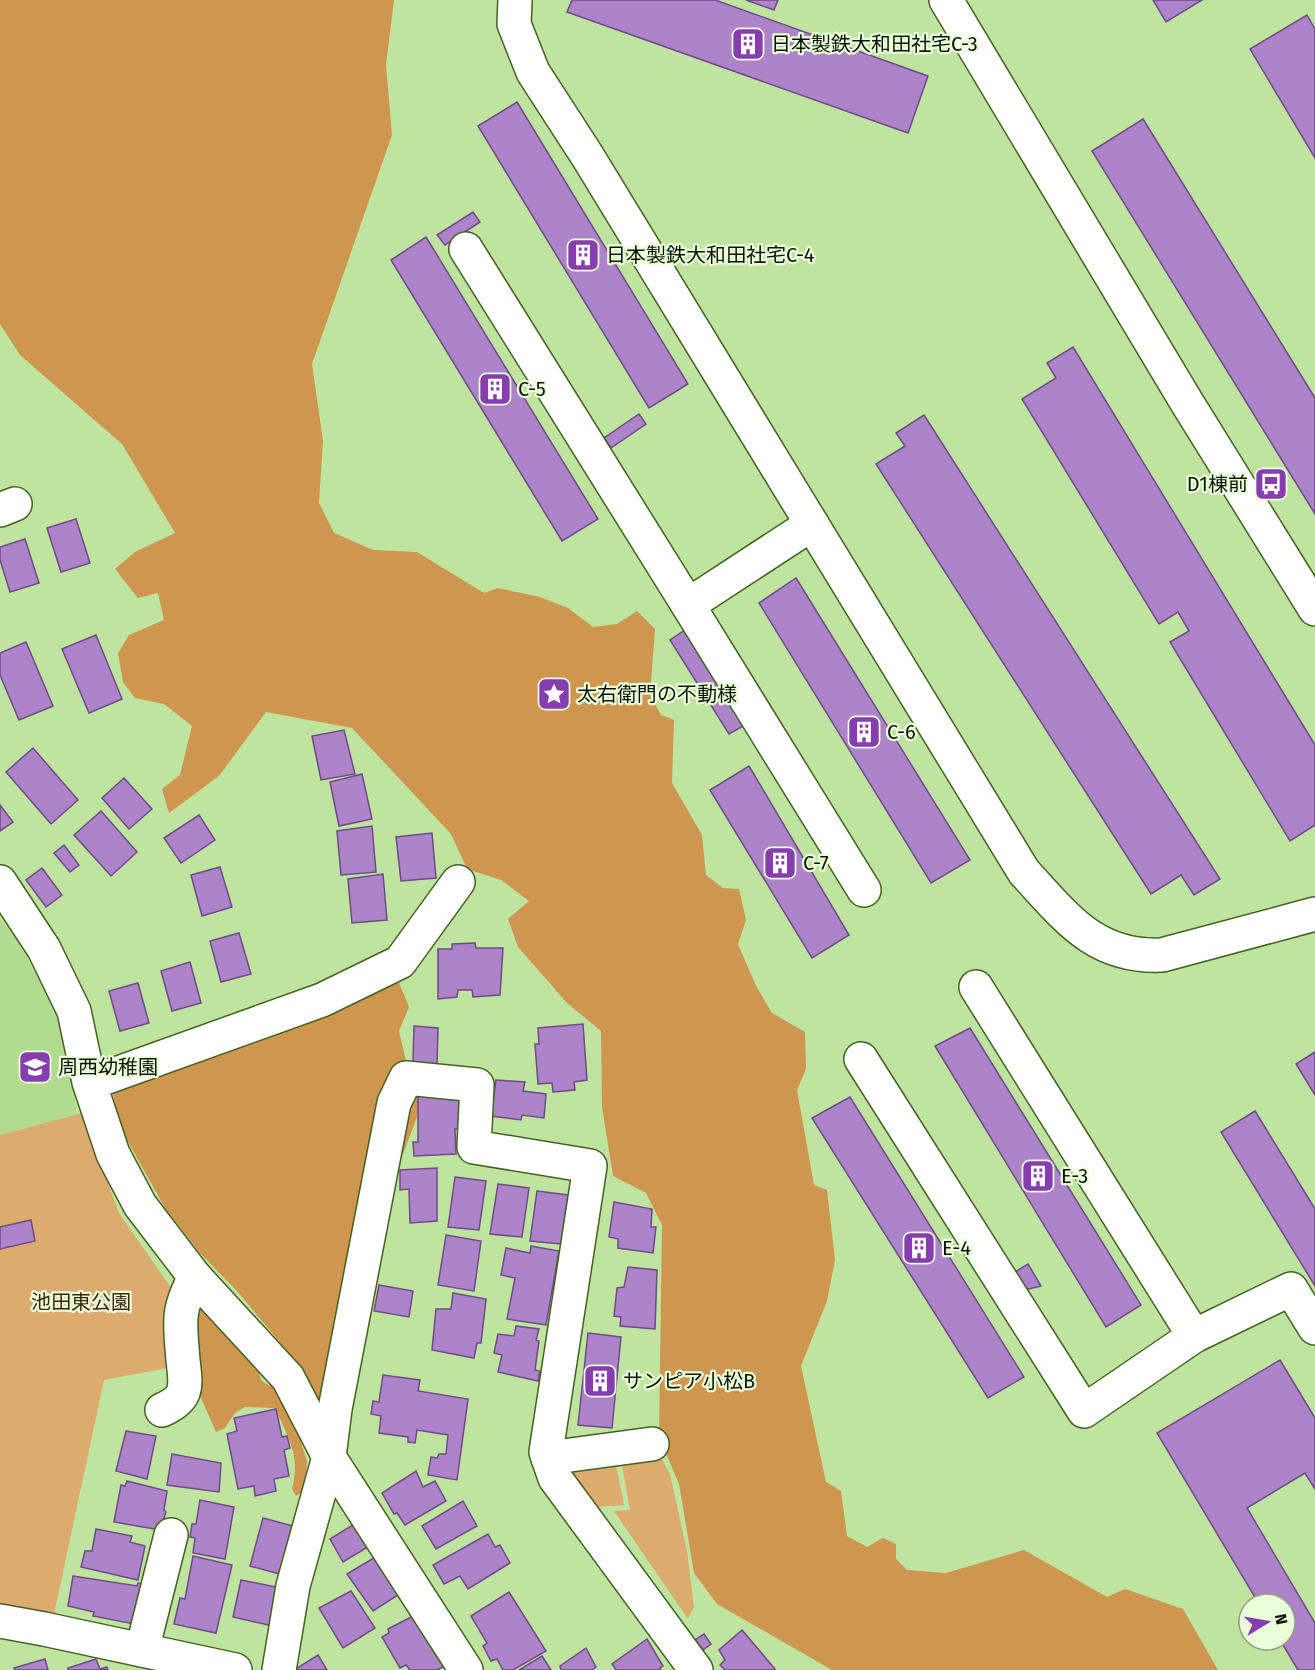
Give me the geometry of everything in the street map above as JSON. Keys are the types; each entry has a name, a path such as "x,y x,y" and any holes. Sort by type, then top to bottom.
{"street":[{"path":"515,0 514,24 533,72 588,157 1024,872 1076,927 1114,949 1129,953 1154,955 1200,946 1315,914"},
{"path":"946,0 1131,309 1315,609"},
{"path":"465,249 864,890"},
{"path":"1098,299 1131,309"},
{"path":"688,605 812,524"},
{"path":"0,882 44,949 74,1011 89,1082 113,1154 140,1205 195,1277 288,1378 329,1456 466,1670"},
{"path":"99,1080 322,1000 400,962 458,882"},
{"path":"976,987 1194,1336"},
{"path":"861,1059 1084,1411 1194,1336 1291,1289 1315,1328"},
{"path":"279,1670 293,1586 329,1456 335,1409 394,1103 406,1078 477,1085 474,1147 590,1166 546,1452 555,1478 696,1670"},
{"path":"162,1410 174,1405 182,1396 187,1382 181,1315 186,1295 195,1277"},
{"path":"548,1458 652,1444"},
{"path":"142,1650 171,1535"},
{"path":"0,1621 235,1670"}],"shaded area":[{"path":"0,0 394,0 386,65 392,135 312,364 323,441 319,503 334,533 373,550 417,552 484,593 498,588 540,597 568,608 593,627 617,624 637,611 655,629 650,695 661,715 674,720 672,783 702,835 706,875 723,888 739,889 746,920 738,944 756,986 772,1013 805,1032 806,1069 797,1090 814,1185 827,1190 835,1260 827,1301 801,1366 826,1482 841,1491 847,1536 867,1547 883,1538 896,1544 896,1559 907,1570 946,1573 1024,1550 1107,1597 1125,1589 1183,1609 1218,1670 832,1670 717,1604 694,1573 679,1484 659,1437 662,1225 646,1193 613,1176 602,1107 601,1031 567,1003 518,947 508,919 529,901 501,880 467,869 451,834 352,728 266,712 219,776 169,813 162,789 180,775 192,726 164,704 135,698 123,682 118,653 129,635 164,620 158,593 138,598 115,569 135,552 175,533 122,444 20,355 0,324"},
{"name":"周西幼稚園","path":"0,919 13,935 62,1019 77,1114 0,1135"},
{"path":"397,978 409,1007 399,1031 407,1066 426,1093 403,1154 369,1183 320,1402 288,1352 236,1290 200,1253 165,1208 118,1124 112,1086"},
{"path":"192,1305 200,1305 255,1357 261,1380 268,1385 275,1384 285,1393 307,1461 306,1484 303,1491 296,1496 292,1489 295,1466 292,1447 275,1408 245,1407 235,1413 225,1428 216,1432 195,1384"}],"green space":[{"name":"池田東公園","path":"82,1113 119,1213 176,1295 173,1367 104,1380 53,1619 0,1607 0,1135"},
{"path":"661,1458 670,1474 687,1551 694,1607 688,1619 614,1511 630,1510 622,1465"},
{"path":"616,1466 624,1505 597,1507 572,1472"}],"building":[{"name":"日本製鉄大和田社宅C-3","path":"572,0 715,0 928,76 908,133 567,12"},
{"path":"746,0 778,0 774,10"},
{"path":"1153,0 1202,0 1166,22"},
{"path":"1307,15 1315,29 1315,158 1250,49"},
{"name":"日本製鉄大和田社宅C-4","path":"517,102 688,384 649,408 478,126"},
{"path":"1143,119 1315,398 1315,514 1092,151"},
{"path":"473,212 480,222 445,245 437,235"},
{"name":"C-5","path":"426,237 598,519 562,541 391,260"},
{"path":"1073,347 1315,745 1315,825 1290,841 1170,642 1189,631 1178,612 1159,624 1022,399 1056,378 1047,363"},
{"path":"639,414 646,424 611,448 604,438"},
{"path":"924,415 1220,879 1194,895 1181,875 1151,894 876,464 905,446 896,433"},
{"path":"76,519 90,563 61,572 47,528"},
{"path":"25,539 39,583 10,592 0,560 0,547"},
{"name":"C-6","path":"796,578 970,860 931,883 759,603"},
{"path":"685,630 745,725 729,734 670,640"},
{"path":"96,635 122,699 89,713 62,649"},
{"path":"26,642 53,706 19,720 0,675 0,653"},
{"path":"344,730 355,774 321,780 312,736"},
{"path":"33,748 78,800 51,824 6,772"},
{"name":"C-7","path":"749,766 849,935 812,958 710,790"},
{"path":"362,774 372,819 339,826 330,782"},
{"path":"124,778 152,809 129,829 102,798"},
{"path":"0,805 13,822 0,831"},
{"path":"101,811 137,852 111,876 74,835"},
{"path":"199,815 215,840 181,863 164,838"},
{"path":"372,826 376,872 341,875 337,831"},
{"path":"432,833 436,878 401,881 396,837"},
{"path":"64,845 79,865 70,872 54,853"},
{"path":"220,867 232,907 202,916 191,875"},
{"path":"42,868 62,895 46,907 26,880"},
{"path":"383,874 387,920 352,923 348,879"},
{"path":"239,933 251,974 221,982 210,941"},
{"path":"475,943 476,948 503,948 500,995 473,997 472,990 458,990 457,997 438,999 438,949 452,949 452,944"},
{"path":"190,962 201,1003 172,1011 161,971"},
{"path":"138,983 149,1023 120,1031 109,991"},
{"path":"583,1024 587,1080 574,1082 575,1090 553,1092 552,1083 538,1084 535,1044 539,1044 538,1028"},
{"path":"414,1026 438,1028 437,1064 413,1062"},
{"name":"E-3","path":"970,1028 1141,1305 1106,1327 935,1046"},
{"path":"1315,1052 1315,1095 1296,1064"},
{"path":"496,1080 525,1082 523,1091 546,1094 544,1118 522,1115 521,1120 491,1116"},
{"path":"462,1094 463,1128 455,1129 456,1154 414,1156 413,1142 418,1142 418,1096"},
{"name":"E-4","path":"850,1097 1024,1377 988,1398 812,1118"},
{"path":"1255,1111 1315,1209 1315,1286 1221,1132"},
{"path":"437,1168 437,1221 410,1223 409,1189 400,1190 400,1170"},
{"path":"455,1177 486,1181 479,1230 448,1227"},
{"path":"498,1184 529,1188 522,1237 490,1234"},
{"path":"537,1191 568,1195 561,1244 530,1241"},
{"path":"614,1202 652,1209 651,1227 656,1227 653,1253 618,1248 618,1239 609,1237"},
{"path":"31,1220 35,1241 0,1249 0,1227"},
{"path":"446,1235 481,1241 474,1291 438,1285"},
{"path":"531,1246 559,1251 546,1325 507,1319 515,1278 501,1275 506,1248 530,1253"},
{"path":"1028,1264 1041,1286 1025,1290 1015,1272"},
{"path":"628,1267 657,1270 655,1329 620,1326 621,1317 614,1316 617,1288 624,1287"},
{"path":"379,1285 413,1291 409,1317 374,1311"},
{"path":"453,1293 486,1299 481,1343 477,1343 474,1358 432,1350 436,1309 451,1309"},
{"path":"516,1326 539,1329 536,1340 539,1341 535,1370 540,1371 538,1381 498,1372 502,1355 494,1353 498,1334 514,1336"},
{"name":"サンピア小松B","path":"588,1333 621,1337 612,1428 578,1425"},
{"path":"1280,1360 1315,1418 1315,1489 1305,1473 1247,1508 1297,1592 1252,1592 1157,1433"},
{"path":"383,1375 420,1380 418,1391 468,1399 457,1480 428,1475 431,1457 437,1458 439,1454 446,1454 448,1435 417,1430 415,1443 408,1442 408,1437 379,1433 381,1416 371,1414 373,1401 379,1402"},
{"path":"276,1409 282,1437 287,1436 290,1448 284,1450 289,1476 274,1479 276,1491 255,1496 254,1486 238,1489 227,1434 237,1431 234,1418"},
{"path":"126,1431 156,1436 147,1479 116,1471"},
{"path":"172,1454 221,1463 219,1492 167,1485"},
{"path":"416,1471 423,1487 435,1481 446,1501 405,1525 397,1513 394,1514 382,1493"},
{"path":"127,1481 167,1491 164,1510 166,1512 160,1530 114,1522 121,1485 125,1486"},
{"path":"200,1500 234,1507 225,1559 193,1553 195,1538 190,1537 192,1524 196,1524"},
{"path":"463,1501 477,1526 436,1549 422,1526"},
{"path":"263,1518 293,1526 283,1575 250,1566"},
{"path":"356,1523 371,1545 343,1562 330,1539"},
{"path":"96,1529 132,1536 130,1542 145,1546 138,1580 81,1567 85,1551 92,1551"},
{"path":"488,1534 495,1547 500,1545 510,1563 468,1589 460,1576 444,1584 433,1565"},
{"path":"193,1556 232,1565 216,1633 174,1624 180,1598 185,1599"},
{"path":"377,1556 401,1593 373,1611 347,1574"},
{"path":"73,1576 137,1586 138,1583 150,1585 139,1625 93,1616 94,1612 68,1606"},
{"path":"241,1580 281,1588 273,1626 233,1617"},
{"path":"351,1591 375,1628 343,1648 319,1608"},
{"path":"509,1592 546,1651 513,1670 503,1670 497,1659 491,1661 483,1646 487,1643 471,1616"},
{"path":"1297,1593 1315,1623 1315,1670 1298,1670 1287,1652 1297,1652"},
{"path":"415,1615 445,1666 437,1670 410,1670 406,1665 400,1668 382,1637 389,1633 388,1629"},
{"path":"742,1630 775,1670 725,1670 720,1665 725,1660 719,1650"},
{"path":"704,1634 711,1644 703,1650 695,1640"},
{"path":"647,1639 663,1666 661,1670 616,1670 612,1664"},
{"path":"586,1648 596,1667 592,1670 561,1670 560,1666"},
{"path":"318,1655 327,1670 294,1670"},
{"path":"542,1656 551,1670 519,1670"},
{"path":"45,1659 48,1670 15,1670 14,1668"},
{"path":"96,1659 100,1669 107,1667 108,1670 68,1670 68,1668"}],"place":[{"name":"日本製鉄大和田社宅C-3","path":"748,44"},
{"name":"日本製鉄大和田社宅C-4","path":"583,255"},
{"name":"C-5","path":"495,389"},
{"name":"D1棟前","path":"1271,484"},
{"name":"太右衛門の不動様","path":"554,694"},
{"name":"C-6","path":"864,732"},
{"name":"C-7","path":"780,863"},
{"name":"周西幼稚園","path":"35,1067"},
{"name":"E-3","path":"1038,1176"},
{"name":"E-4","path":"919,1248"},
{"name":"サンピア小松B","path":"600,1381"}]}
